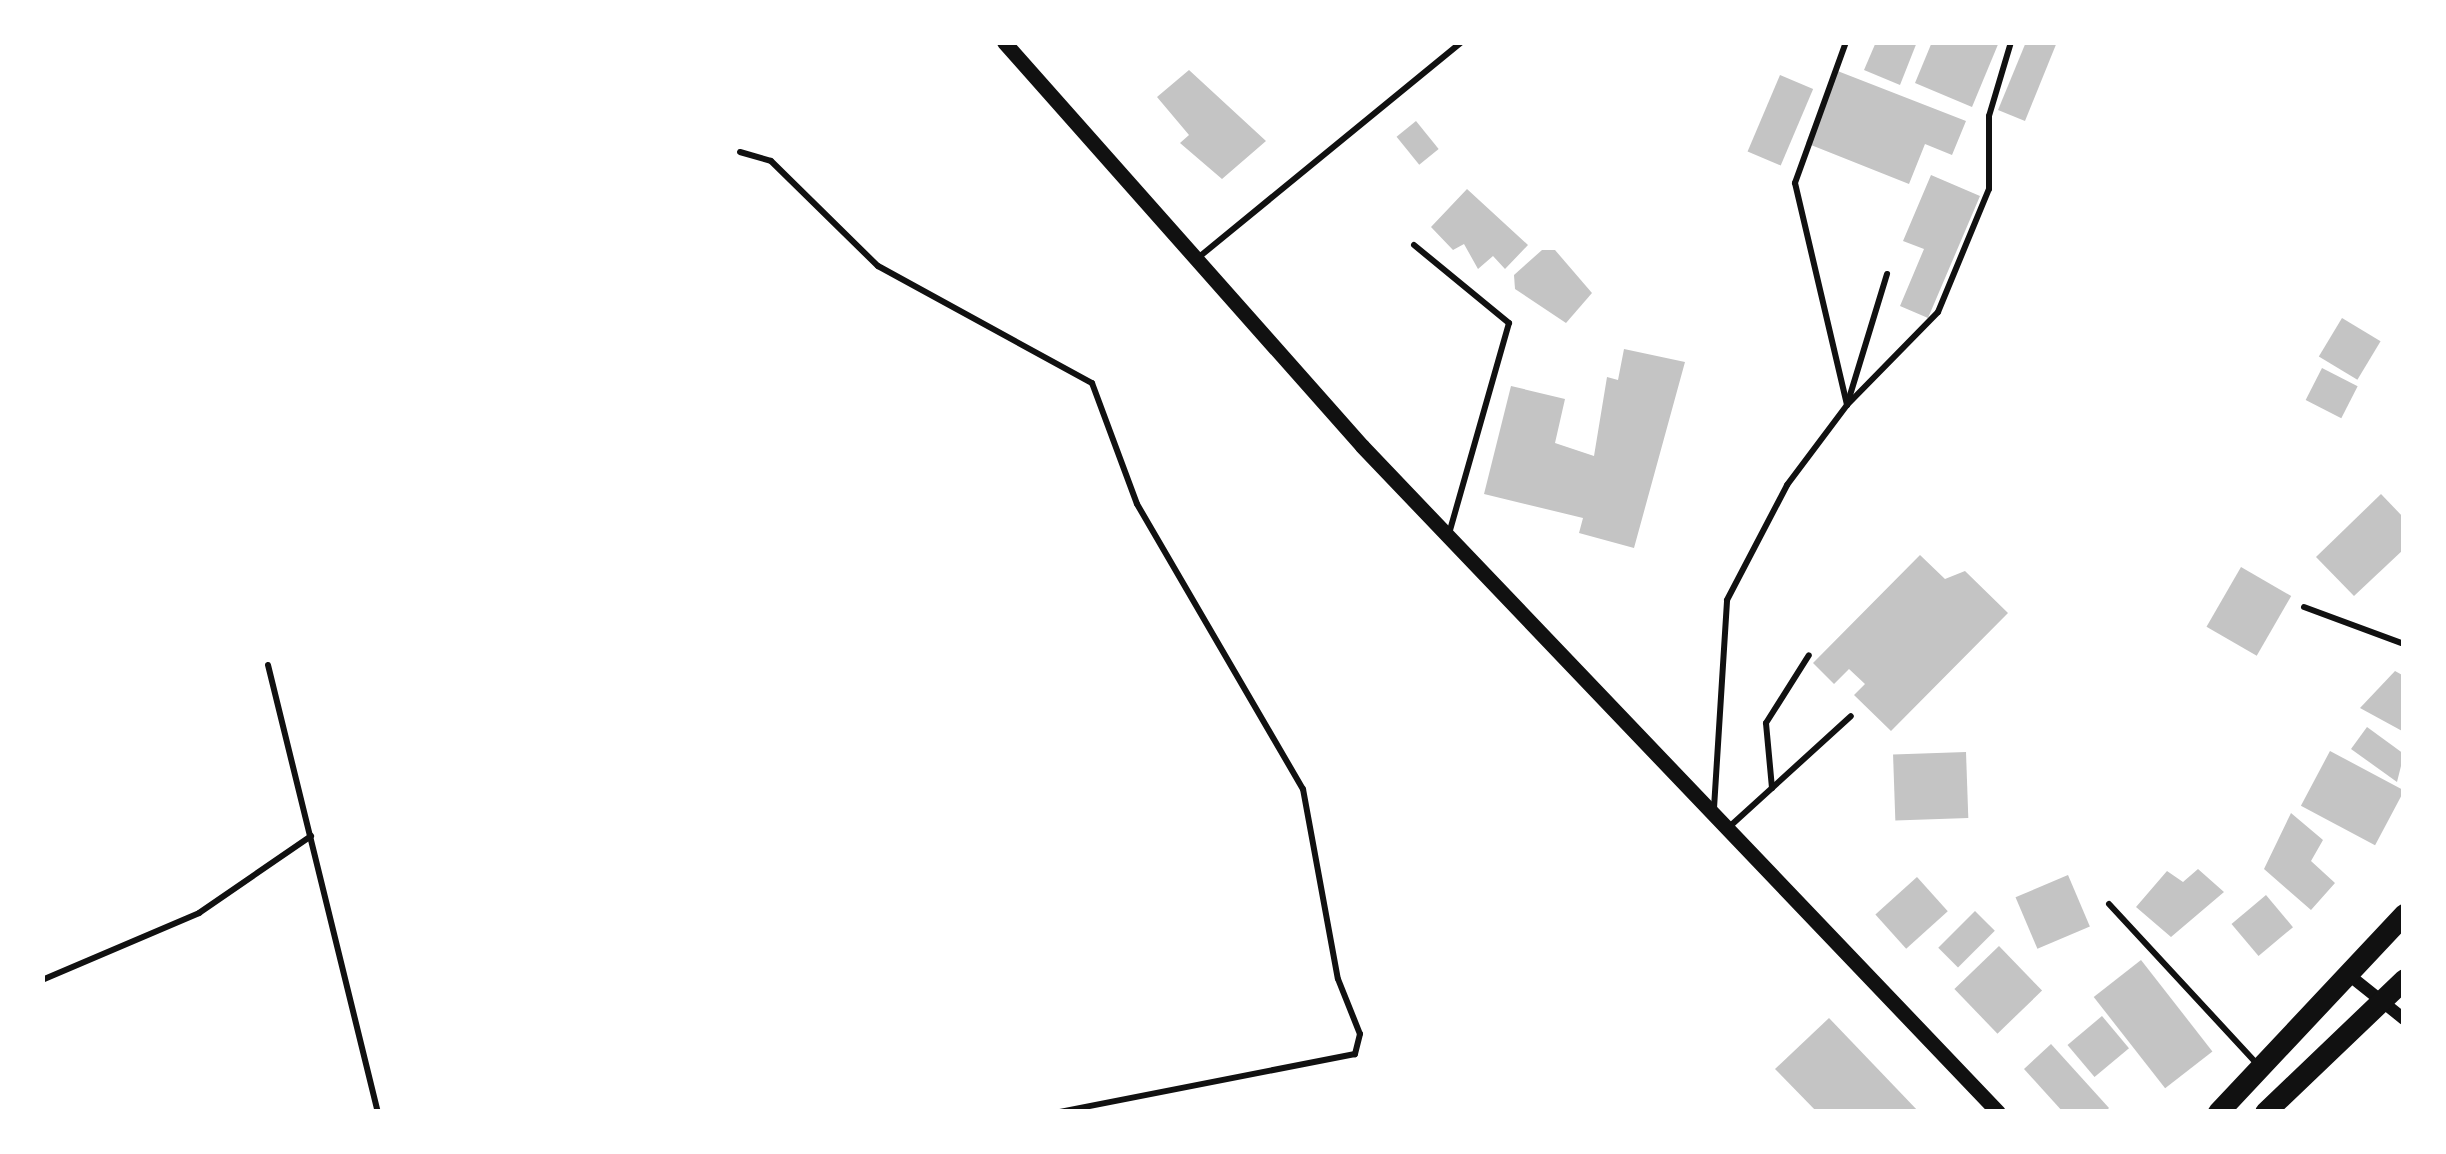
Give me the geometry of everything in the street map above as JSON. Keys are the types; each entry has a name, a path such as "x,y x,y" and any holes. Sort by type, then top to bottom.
{"highway":[{"path":"2218,1112 2354,979 2404,914"},
{"path":"2264,1112 2386,1003 2404,979"}],"street":[{"path":"1004,42 1448,537 1992,1106"},
{"path":"2354,979 2404,1019"}],"lane":[{"path":"1196,259 1462,42"},
{"path":"1720,824 1727,601 1787,485 1847,405 1938,312 1989,189 1989,116 2011,42"},
{"path":"1844,44 1795,183 1847,405"},
{"path":"740,152 771,160 878,266 1092,383 1137,504 1303,789 1337,979 1360,1034 1354,1054 1058,1112"},
{"path":"1414,245 1509,323 1448,537"},
{"path":"1847,405 1887,274"},
{"path":"2304,607 2404,644"},
{"path":"1772,788 1766,723 1809,655"},
{"path":"268,665 379,1112"},
{"path":"1720,824 1772,788 1851,716"},
{"path":"42,980 199,913 311,836"},
{"path":"2110,904 2264,1071"},
{"path":"1972,1112 1992,1106"}],"building":[{"path":"1876,42 1917,42 1900,85 1864,70"},
{"path":"1932,42 1999,42 1972,107 1915,83"},
{"path":"2026,42 2057,42 2025,121 1998,110"},
{"path":"1189,70 1266,141 1222,179 1180,143 1189,135 1157,97"},
{"path":"1835,70 1966,121 1952,155 1925,144 1909,184 1806,143"},
{"path":"1780,75 1813,89 1781,165 1748,151"},
{"path":"1416,121 1439,149 1419,165 1397,137"},
{"path":"1931,175 1980,196 1928,318 1900,306 1924,249 1903,241"},
{"path":"1467,189 1528,245 1505,269 1493,256 1478,269 1464,244 1453,250 1431,227"},
{"path":"1542,250 1555,250 1592,293 1566,323 1515,289 1514,275"},
{"path":"2342,318 2381,341 2357,380 2319,357"},
{"path":"1624,349 1685,362 1634,548 1579,533 1583,518 1484,494 1511,386 1565,399 1555,443 1594,456 1607,377 1618,380"},
{"path":"2322,368 2358,386 2341,418 2306,400"},
{"path":"2381,494 2404,518 2404,549 2354,596 2316,557"},
{"path":"1920,555 1945,579 1965,571 2008,613 1891,731 1854,695 1865,684 1849,669 1834,684 1813,663"},
{"path":"2241,567 2291,596 2257,656 2206,627"},
{"path":"2395,671 2404,676 2404,732 2360,708"},
{"path":"2367,727 2404,754 2397,782 2351,749"},
{"path":"2330,751 2404,790 2375,845 2301,806"},
{"path":"1966,752 1968,818 1895,821 1893,755"},
{"path":"2291,813 2323,840 2311,861 2335,883 2311,910 2264,869"},
{"path":"2198,869 2224,892 2171,937 2136,907 2167,871 2183,882"},
{"path":"2068,875 2090,927 2037,949 2016,897"},
{"path":"1917,877 1948,911 1906,949 1875,914"},
{"path":"2266,895 2293,927 2259,956 2232,924"},
{"path":"1975,911 1995,931 1958,968 1938,948"},
{"path":"1999,946 2042,991 1997,1034 1954,989"},
{"path":"2141,960 2212,1051 2165,1088 2094,997"},
{"path":"2102,1016 2129,1048 2095,1077 2068,1045"},
{"path":"1829,1018 1919,1112 1817,1112 1775,1069"},
{"path":"2051,1044 2109,1108 2105,1112 2063,1112 2024,1069"}]}
